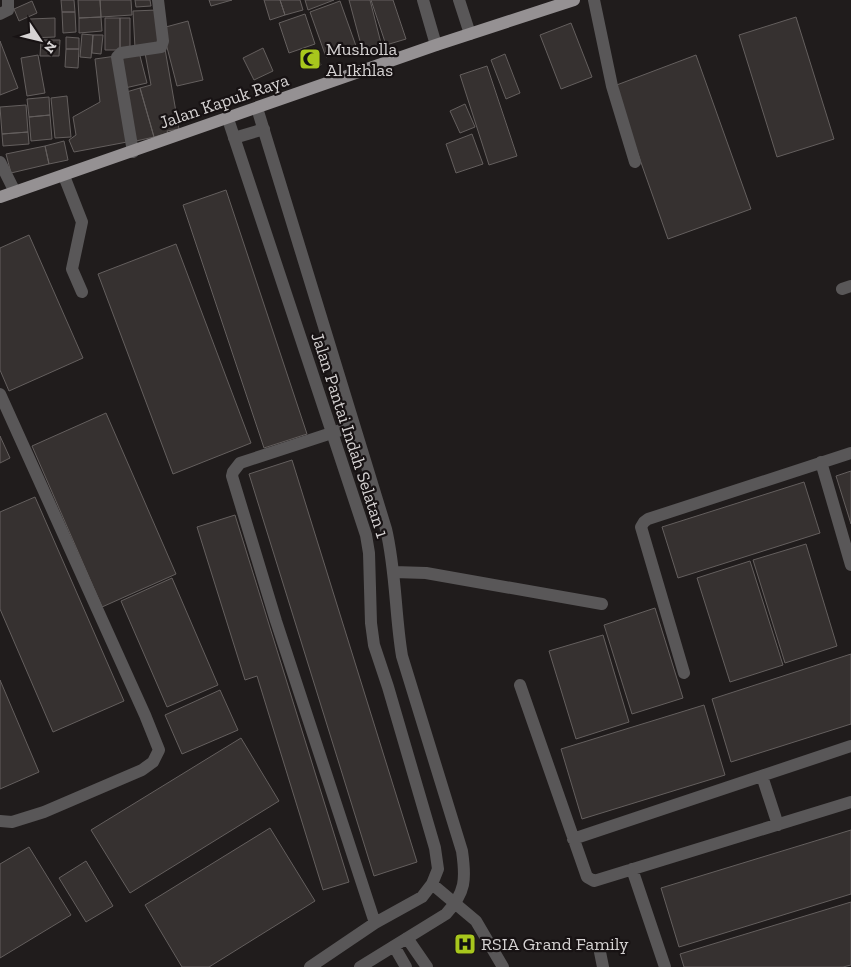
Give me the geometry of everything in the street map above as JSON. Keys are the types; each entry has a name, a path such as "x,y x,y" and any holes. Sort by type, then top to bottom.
{"main road":[{"name":"Jalan Kapuk Raya","path":"0,198 436,45 570,1"}],"street":[{"path":"0,14 8,10 8,0"},
{"path":"133,152 117,56 121,53 161,46 163,41 158,0"},
{"path":"423,0 436,45"},
{"path":"459,0 470,34"},
{"path":"594,0 612,86 635,162"},
{"name":"Jalan Pantai Indah Selatan 1","path":"258,108 353,426 386,529 394,572 398,631 402,656 462,851 465,882 456,904 439,920 360,967"},
{"name":"Jalan Pantai Indah Selatan 1","path":"228,119 366,535 369,553 371,623 374,645 435,848 438,869 432,884"},
{"path":"234,138 264,129"},
{"path":"0,162 15,192"},
{"path":"64,176 82,222 72,269 82,292"},
{"path":"0,394 159,750 153,762 142,770 44,812 12,822 0,821"},
{"path":"353,426 240,462 232,476 279,630 375,923"},
{"path":"684,673 641,527 644,522 648,519 851,453"},
{"path":"821,462 851,565"},
{"path":"394,572 426,573 602,604"},
{"path":"520,685 573,839 587,877 590,880 594,881 851,802"},
{"path":"573,839 851,746"},
{"path":"762,776 778,825"},
{"path":"632,869 665,967"},
{"path":"310,967 375,923 422,897 432,884 476,921 503,967"},
{"path":"407,938 427,967"},
{"path":"394,946 406,967"},
{"path":"600,952 602,967"}],"building":[{"path":"61,0 74,0 75,12 62,12"},
{"path":"78,0 100,0 101,17 79,18"},
{"path":"100,0 131,0 132,15 101,17"},
{"path":"135,0 150,0 151,6 136,7"},
{"path":"209,0 232,0 211,6"},
{"path":"264,0 280,0 285,15 270,20"},
{"path":"280,0 300,0 303,10 285,15"},
{"path":"305,0 334,0 308,10"},
{"path":"349,0 370,0 383,51 364,56"},
{"path":"371,0 393,0 406,39 386,45"},
{"path":"32,1 37,13 19,21 14,9"},
{"path":"340,1 356,46 326,57 310,12"},
{"path":"157,10 161,45 135,48 133,11"},
{"path":"62,12 75,12 76,32 63,33"},
{"path":"305,14 315,44 289,53 279,23"},
{"path":"101,17 102,31 79,33 79,18"},
{"path":"796,17 834,139 777,157 739,35"},
{"path":"55,18 55,37 31,38 30,19"},
{"path":"105,18 120,18 120,50 105,50"},
{"path":"120,18 130,18 130,50 120,50"},
{"path":"188,21 203,80 177,86 162,28"},
{"path":"571,23 592,77 561,89 540,35"},
{"path":"82,34 93,35 91,58 80,57"},
{"path":"93,35 103,35 101,54 92,53"},
{"path":"66,37 79,38 79,49 66,49"},
{"path":"41,40 60,40 59,56 40,56"},
{"path":"0,41 18,88 0,95"},
{"path":"263,48 273,71 254,80 243,58"},
{"path":"66,49 79,49 78,68 65,67"},
{"path":"165,49 179,129 167,131 168,133 154,137 140,88 151,85 145,53"},
{"name":"Musholla Al Ikhlas","path":"314,49 321,65 304,69 301,53"},
{"path":"139,52 147,83 125,88 118,57"},
{"path":"505,54 520,93 506,99 491,60"},
{"path":"38,55 45,93 27,96 21,58"},
{"path":"696,55 751,209 668,239 614,86"},
{"path":"116,56 127,142 74,152 69,140 76,135 73,117 100,102 95,59"},
{"path":"487,66 517,156 489,165 460,75"},
{"path":"140,88 154,137 136,141 123,93"},
{"path":"67,96 71,137 55,138 51,98"},
{"path":"49,97 50,115 29,117 27,99"},
{"path":"465,104 475,127 460,133 450,111"},
{"path":"26,105 28,132 2,134 0,107"},
{"path":"50,115 52,139 31,141 29,117"},
{"path":"28,132 29,144 3,146 2,134"},
{"path":"472,134 483,164 456,173 446,144"},
{"path":"64,141 68,160 49,164 45,146"},
{"path":"45,146 49,164 11,173 6,154"},
{"path":"226,190 307,434 264,448 183,205"},
{"path":"29,235 83,358 9,391 0,370 0,248"},
{"path":"176,244 251,443 173,474 98,274"},
{"path":"106,413 176,574 102,607 32,446"},
{"path":"0,436 10,458 0,463"},
{"path":"292,460 417,862 374,876 249,474"},
{"path":"851,471 851,524 836,476"},
{"path":"804,482 820,533 678,578 662,527"},
{"path":"35,497 124,701 53,732 0,609 0,512"},
{"path":"235,515 349,882 323,890 257,676 245,680 197,527"},
{"path":"806,544 837,646 785,663 753,560"},
{"path":"750,561 783,665 730,682 697,578"},
{"path":"172,578 218,685 167,707 121,601"},
{"path":"655,608 683,698 632,714 604,625"},
{"path":"603,635 629,722 576,739 549,651"},
{"path":"851,654 851,724 731,762 712,699"},
{"path":"0,680 39,772 0,789"},
{"path":"220,690 238,730 182,754 165,715"},
{"path":"704,705 725,775 582,819 561,749"},
{"path":"241,738 279,801 130,893 91,830"},
{"path":"270,828 315,901 209,967 182,967 145,905"},
{"path":"851,830 851,894 679,947 661,888"},
{"path":"29,847 71,915 0,958 0,864"},
{"path":"86,861 113,906 86,922 59,878"},
{"path":"851,902 851,965 843,967 684,967 680,954"}],"place":[{"name":"Musholla Al Ikhlas","path":"310,59"},
{"name":"RSIA Grand Family","path":"465,944"}]}
